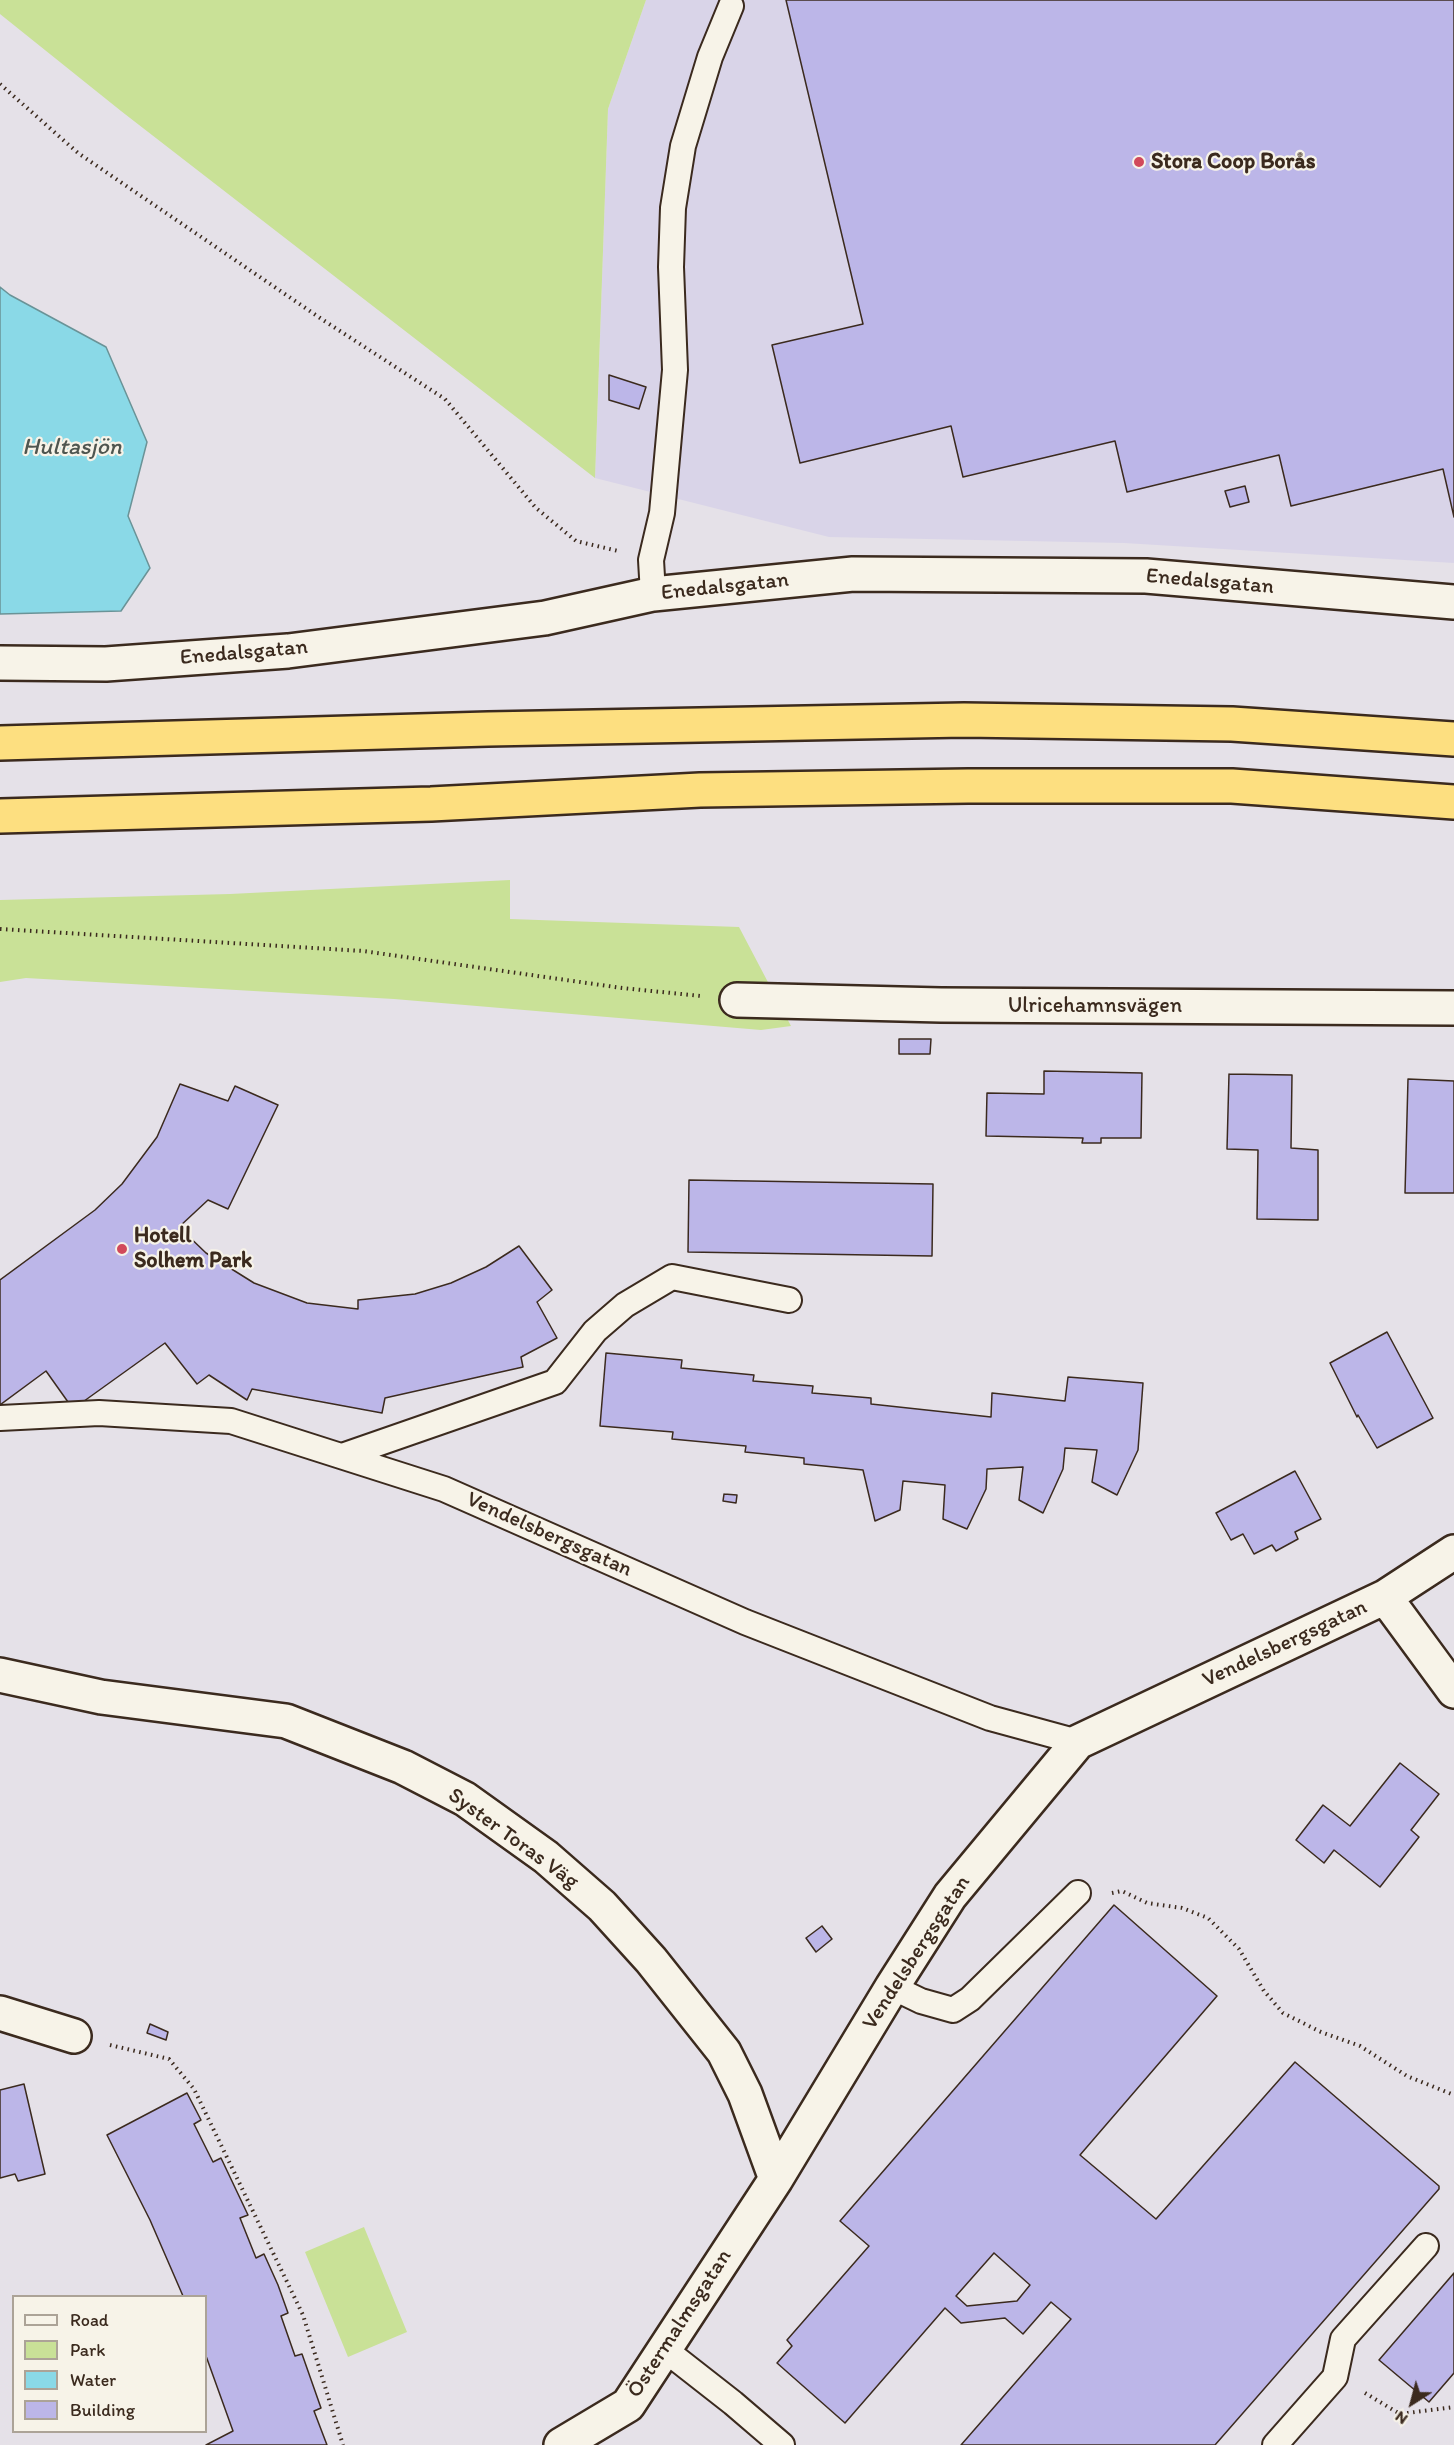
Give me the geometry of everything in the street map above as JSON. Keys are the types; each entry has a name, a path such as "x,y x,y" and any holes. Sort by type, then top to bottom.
{"highway":[{"path":"0,743 488,729 964,720 1232,724 1454,739"},
{"path":"0,816 431,804 700,790 968,786 1232,786 1454,802"}],"street":[{"name":"Enedalsgatan","path":"0,663 106,664 288,651 545,618 653,594 853,574 1134,576 1454,602"},
{"name":"Ulricehamnsvägen","path":"737,999 953,1005 1454,1008"},
{"name":"Vendelsbergsgatan","path":"776,2179 950,1896 1078,1742 1385,1597 1454,1552"},
{"path":"1385,1597 1454,1691"},
{"name":"Syster Toras Väg","path":"0,1675 101,1697 286,1721 403,1767 465,1799 546,1857 602,1906 651,1960 724,2052 745,2094 776,2179"},
{"path":"0,2013 74,2036"},
{"name":"Östermalmsgatan","path":"561,2445 628,2405 776,2179"}],"lane":[{"path":"653,594 651,560 663,513 675,370 671,267 673,208 683,146 710,57 731,6"},
{"path":"342,1456 555,1382 595,1331 625,1305 672,1277 789,1300"},
{"name":"Vendelsbergsgatan","path":"0,1418 99,1413 231,1421 444,1489 746,1622 990,1718 1078,1742"},
{"path":"892,1987 921,2001 953,2010 970,1999 1078,1893"},
{"path":"1275,2445 1335,2377 1343,2339 1426,2246"},
{"path":"664,2349 734,2403 782,2445"}],"path":[{"path":"0,84 78,153 322,320 445,399 536,508 576,541 651,560"},
{"path":"0,929 363,951 622,988 737,999"},
{"path":"1078,1893 1096,1895 1122,1891 1147,1903 1182,1908 1208,1918 1239,1949 1264,1991 1282,2013 1321,2032 1360,2046 1407,2076 1454,2095"},
{"path":"74,2036 169,2059 194,2089 303,2315 344,2445"},
{"path":"1335,2377 1400,2414 1454,2407"}],"shaded area":[{"name":"Stora Coop Borås","path":"646,0 1454,0 1454,563 1124,543 829,537 595,478 608,109"}],"green space":[{"path":"0,0 646,0 608,109 595,478 121,111 0,14"},
{"path":"510,880 510,919 739,927 791,1026 761,1030 394,999 26,978 0,982 0,900 230,894"},
{"path":"364,2227 407,2332 348,2357 305,2252"}],"water":[{"name":"Hultasjön","path":"0,287 10,295 106,347 147,442 128,516 150,568 121,611 0,614"}],"building":[{"name":"Stora Coop Borås","path":"786,0 1454,0 1454,517 1443,469 1291,506 1279,455 1127,492 1115,441 963,477 951,426 800,463 772,345 863,324"},
{"path":"609,375 646,387 639,409 609,400"},
{"path":"1245,486 1249,502 1230,507 1225,491"},
{"path":"899,1039 931,1039 930,1054 899,1054"},
{"path":"1044,1071 1142,1073 1141,1138 1101,1138 1101,1143 1082,1143 1083,1138 986,1136 987,1093 1044,1094"},
{"path":"1229,1074 1292,1075 1291,1148 1318,1150 1318,1220 1257,1219 1258,1150 1227,1149"},
{"path":"1408,1079 1454,1081 1454,1193 1405,1193"},
{"name":"Hotell Solhem Park","path":"180,1084 228,1101 235,1086 278,1105 228,1209 208,1200 179,1227 206,1253 254,1283 307,1303 358,1309 358,1300 415,1294 451,1283 486,1267 519,1246 552,1290 537,1302 557,1338 521,1357 523,1367 385,1398 382,1413 252,1389 247,1400 209,1375 197,1384 165,1343 73,1409 46,1371 0,1405 0,1280 95,1210 122,1184 157,1137"},
{"path":"689,1180 933,1184 932,1256 688,1252"},
{"path":"1387,1332 1433,1418 1377,1448 1358,1415 1357,1417 1330,1363"},
{"path":"606,1353 682,1360 681,1368 754,1375 753,1381 813,1386 812,1393 871,1398 871,1404 991,1417 992,1393 1065,1401 1068,1377 1143,1383 1138,1450 1117,1495 1092,1482 1097,1450 1065,1448 1063,1469 1043,1513 1019,1500 1023,1467 987,1469 986,1489 967,1529 943,1519 945,1485 903,1481 900,1510 875,1521 863,1470 804,1464 804,1458 745,1452 746,1446 672,1439 673,1432 600,1426"},
{"path":"1295,1471 1321,1519 1295,1532 1298,1539 1276,1551 1272,1545 1254,1554 1243,1534 1231,1540 1216,1513"},
{"path":"724,1494 737,1495 736,1503 723,1501"},
{"path":"1400,1763 1439,1794 1411,1830 1419,1837 1380,1887 1334,1850 1324,1863 1296,1840 1323,1805 1350,1826"},
{"path":"1114,1905 1217,1996 1080,2155 1156,2219 1295,2062 1439,2186 1439,2189 1215,2445 961,2445 1071,2319 1051,2302 1023,2334 1005,2318 961,2323 945,2308 845,2423 777,2363 792,2346 787,2340 869,2246 840,2221","holes":["994,2253 1030,2285 1017,2301 967,2306 956,2296"]},
{"path":"822,1926 832,1939 816,1952 806,1938"},
{"path":"150,2024 168,2032 166,2040 147,2033"},
{"path":"24,2084 45,2174 18,2181 15,2174 0,2178 0,2090"},
{"path":"187,2093 201,2120 194,2124 213,2162 221,2158 248,2215 240,2218 256,2258 264,2254 278,2285 288,2313 281,2316 295,2356 302,2354 321,2408 314,2411 327,2445 206,2445 233,2431 207,2359 207,2295 183,2295 150,2220 107,2135"},
{"path":"1454,2273 1454,2373 1429,2402 1379,2360"}],"place":[{"name":"Stora Coop Borås","path":"1139,162"},
{"name":"Hotell Solhem Park","path":"122,1249"}]}
